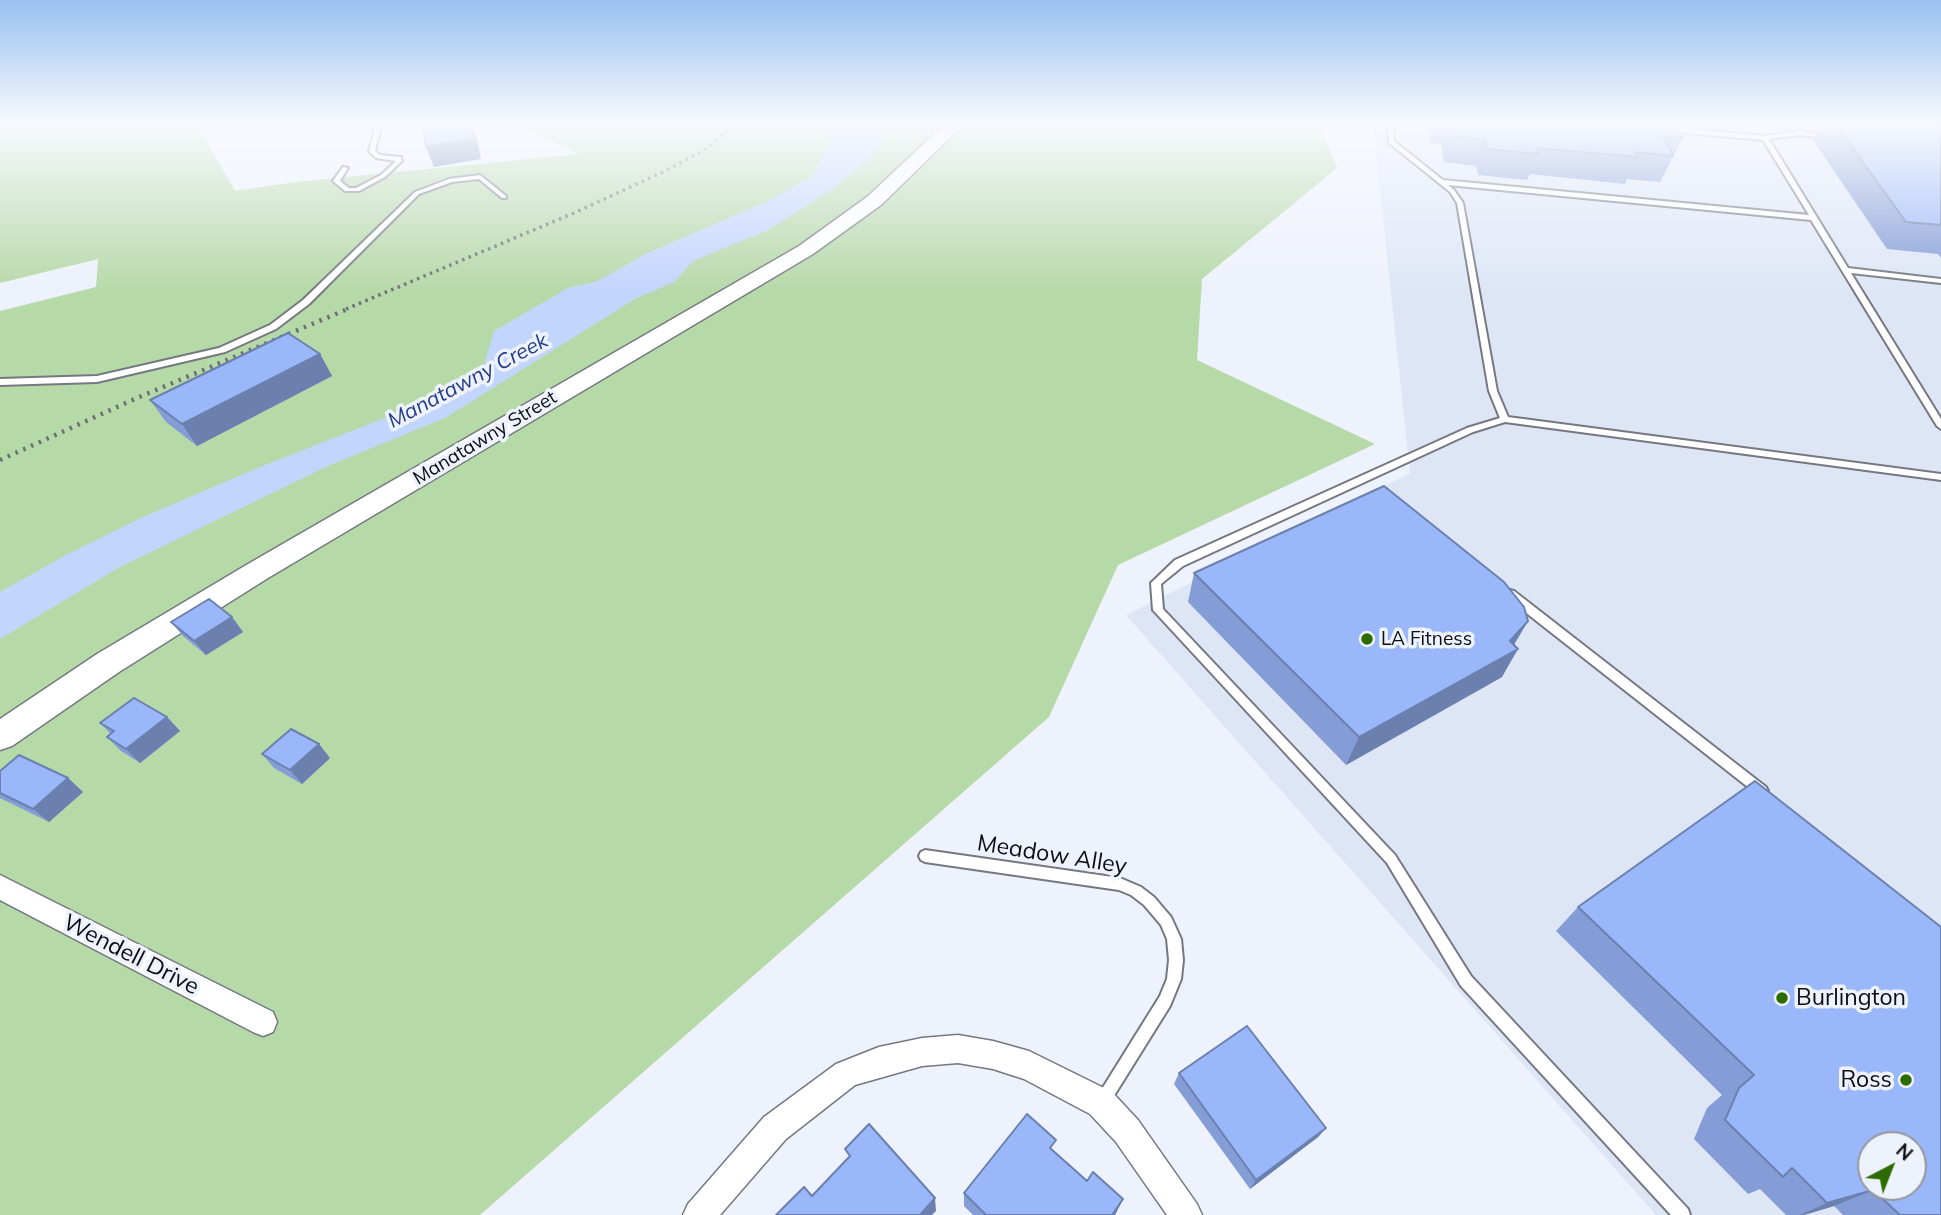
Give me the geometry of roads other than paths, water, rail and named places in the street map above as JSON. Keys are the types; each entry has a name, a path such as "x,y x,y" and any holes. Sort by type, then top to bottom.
{"street":[{"name":"Manatawny Street","path":"0,736 108,663 246,578 806,250 874,201 896,180"},
{"name":"Wendell Drive","path":"0,887 263,1022"},
{"path":"699,1215 775,1128 846,1074 879,1062 922,1052 958,1049 993,1055 1029,1066 1101,1103 1127,1130 1186,1215"}],"lane":[{"path":"337,180 347,190 357,190 376,180"},
{"path":"0,382 97,379 222,350 273,327 306,302 417,193 455,180"},
{"path":"483,180 503,197"},
{"path":"1438,180 1460,202 1493,391 1505,419"},
{"path":"1791,180 1941,426"},
{"path":"1441,182 1814,218"},
{"path":"1846,270 1941,281"},
{"path":"1682,1215 1466,981 1391,859 1158,610 1156,583 1179,563 1371,483 1471,430 1505,419 1941,477"},
{"path":"1505,589 1772,798"},
{"name":"Meadow Alley","path":"925,856 1120,884 1149,901 1166,921 1174,939 1174,979 1165,1002 1101,1103"}],"water":[{"name":"Manatawny Creek","path":"806,180 844,180 766,231 693,261 674,282 635,299 445,418 328,466 120,567 0,639 0,592 66,555 145,516 387,417 483,368 494,331 568,288 598,281 645,254 768,201"}],"railway":[{"path":"346,309 646,180"},
{"path":"0,460 137,398 350,308"}],"place":[{"name":"LA Fitness","path":"1367,639"},
{"name":"Burlington","path":"1782,998"},
{"name":"Ross","path":"1906,1080"}]}
